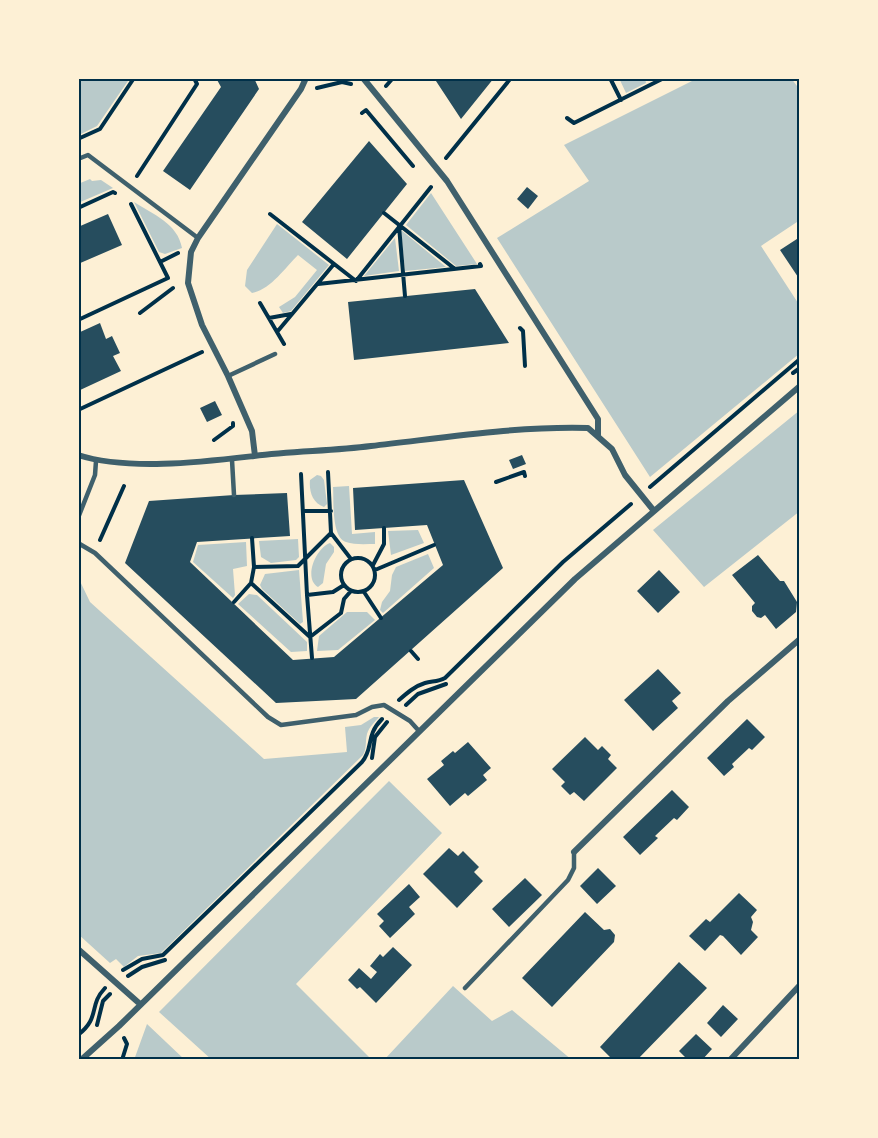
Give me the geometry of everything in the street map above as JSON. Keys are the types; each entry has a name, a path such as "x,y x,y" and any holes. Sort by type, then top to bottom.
{"street":[{"path":"255,456 252,430 202,325 188,283 191,252 198,238 301,89 306,78"},
{"path":"363,78 447,181 598,419 598,435"},
{"path":"81,1060 119,1026 575,579 800,386"},
{"path":"78,455 96,461 153,464 348,449 555,427 588,428 612,449 625,475 654,511"},
{"path":"574,852 728,701 800,639"},
{"path":"78,949 140,1004"},
{"path":"730,1060 800,985"}],"lane":[{"path":"78,159 88,155 198,238"},
{"path":"228,376 275,354"},
{"path":"232,459 234,495"},
{"path":"78,518 95,475 96,461"},
{"path":"78,543 95,553 268,717 281,725 356,715 372,707 384,705 410,721 419,731"},
{"path":"465,988 568,880 573,868 574,852"}],"path":[{"path":"80,138 100,129 134,78"},
{"path":"134,181 197,84 194,78"},
{"path":"385,86 393,78"},
{"path":"445,159 511,78"},
{"path":"610,78 621,100"},
{"path":"567,118 574,123 664,78"},
{"path":"311,93 318,87 342,82 352,84 358,91"},
{"path":"368,102 364,111 417,170"},
{"path":"424,179 438,197"},
{"path":"356,281 431,187"},
{"path":"78,208 113,192 123,198"},
{"path":"129,202 178,298"},
{"path":"270,213 356,281"},
{"path":"384,213 455,270"},
{"path":"399,225 405,296"},
{"path":"318,284 482,266 475,256"},
{"path":"260,303 278,332 334,264"},
{"path":"78,320 168,278"},
{"path":"140,314 173,288"},
{"path":"269,318 292,314"},
{"path":"517,322 523,331 525,366"},
{"path":"78,410 204,351 199,341"},
{"path":"78,1035 91,1022 97,997 124,969 142,959 163,955 354,770 366,757 370,734 392,708 415,687 445,678 563,562 800,359"},
{"path":"328,472 331,533 351,559"},
{"path":"496,482 524,472 525,476"},
{"path":"301,474 306,595 312,658"},
{"path":"95,553 124,486"},
{"path":"304,511 331,511"},
{"path":"374,567 363,558 351,559 343,567 341,573 344,585 351,591 364,592 373,586 374,567 384,544 384,528"},
{"path":"254,567 298,566 331,533"},
{"path":"234,602 251,583 254,567 252,538"},
{"path":"374,567 434,545"},
{"path":"251,583 310,637"},
{"path":"306,595 333,592 344,585"},
{"path":"310,637 341,613 344,599 351,591"},
{"path":"364,592 381,618"},
{"path":"411,651 418,658"}],"shaded area":[{"path":"78,78 130,78 97,126 81,134 78,128"},
{"path":"619,78 645,78 646,83 626,93"},
{"path":"698,78 791,78 800,90 800,220 761,246 800,306 800,353 650,477 497,238 589,181 564,145"},
{"path":"90,179 92,181 101,180 113,188 78,203 78,184"},
{"path":"431,193 477,264 456,266 406,225"},
{"path":"134,202 170,226 180,240 182,248 165,254 159,252"},
{"path":"277,224 329,265 291,311 283,313 279,307 295,297 317,270 298,255 265,288 252,293 245,286 247,270"},
{"path":"401,230 446,267 405,271"},
{"path":"395,238 399,271 364,276"},
{"path":"800,410 800,511 704,587 653,530"},
{"path":"317,475 324,480 327,504 324,507 314,500 310,488 310,480"},
{"path":"349,486 352,534 375,532 375,544 349,543 341,539 338,533 334,517 333,487"},
{"path":"418,530 424,543 391,555 388,531"},
{"path":"298,539 299,557 296,560 271,563 261,557 259,541"},
{"path":"246,542 247,566 233,569 235,595 233,598 193,562 198,545"},
{"path":"330,543 334,547 334,552 326,564 323,583 318,587 312,577 313,564 320,551"},
{"path":"428,554 434,568 383,613 380,610 382,602 390,591 392,575 396,567"},
{"path":"299,570 303,622 300,624 260,585 265,574"},
{"path":"78,577 90,602 264,759 347,752 345,727 361,725 374,717 379,717 368,731 363,755 161,953 138,956 124,967 116,959 110,963 78,934"},
{"path":"249,594 257,595 307,642 307,651 291,652 238,604"},
{"path":"347,612 367,612 375,620 338,650 317,651 319,636"},
{"path":"389,781 442,833 296,984 372,1060 212,1060 159,1012"},
{"path":"453,986 492,1021 512,1010 572,1060 384,1060"},
{"path":"147,1024 185,1060 134,1060"}],"building":[{"path":"216,78 254,78 259,89 190,190 163,171 221,87"},
{"path":"434,78 494,78 461,119"},
{"path":"369,141 407,184 347,259 302,222"},
{"path":"527,187 538,196 528,209 517,199"},
{"path":"108,214 122,245 78,264 78,227"},
{"path":"800,237 800,280 780,250"},
{"path":"475,289 509,343 354,360 348,302"},
{"path":"100,323 106,339 112,336 120,353 113,356 121,371 78,391 78,333"},
{"path":"215,401 222,415 207,422 200,408"},
{"path":"522,455 526,464 513,469 509,460"},
{"path":"464,480 503,568 356,699 276,703 125,563 149,501 287,493 290,536 197,542 190,562 293,660 334,657 443,565 427,525 355,530 353,488"},
{"path":"758,555 780,581 784,581 797,602 796,612 776,629 765,615 761,618 757,617 752,611 755,603 732,575"},
{"path":"659,570 680,592 658,613 637,591"},
{"path":"658,669 681,693 672,701 678,708 653,731 624,700"},
{"path":"747,719 765,737 752,750 749,748 732,764 734,767 724,776 707,758"},
{"path":"585,737 598,750 602,746 611,755 608,759 617,768 584,801 574,792 570,795 561,786 565,782 552,769"},
{"path":"468,742 491,768 483,775 487,780 468,796 465,793 450,806 427,779 444,765 441,761"},
{"path":"672,790 689,807 677,820 674,818 655,836 658,838 640,855 623,837"},
{"path":"449,848 458,856 463,851 479,867 474,872 483,881 457,908 423,874"},
{"path":"598,868 616,886 597,904 580,886"},
{"path":"525,878 542,895 509,927 492,909"},
{"path":"409,884 420,897 409,907 415,914 390,938 379,926 384,921 377,914"},
{"path":"739,893 757,910 751,917 753,922 751,930 758,937 741,955 720,935 705,951 689,936 706,919 710,922"},
{"path":"585,912 604,930 610,929 615,935 614,942 552,1007 522,978"},
{"path":"393,947 412,965 376,1003 360,987 357,989 348,980 359,968 371,979 377,972 370,966 380,954 383,957"},
{"path":"679,962 707,988 637,1060 613,1060 600,1047"},
{"path":"723,1005 738,1019 721,1037 707,1023"},
{"path":"696,1034 712,1049 702,1060 688,1060 679,1051"}]}
